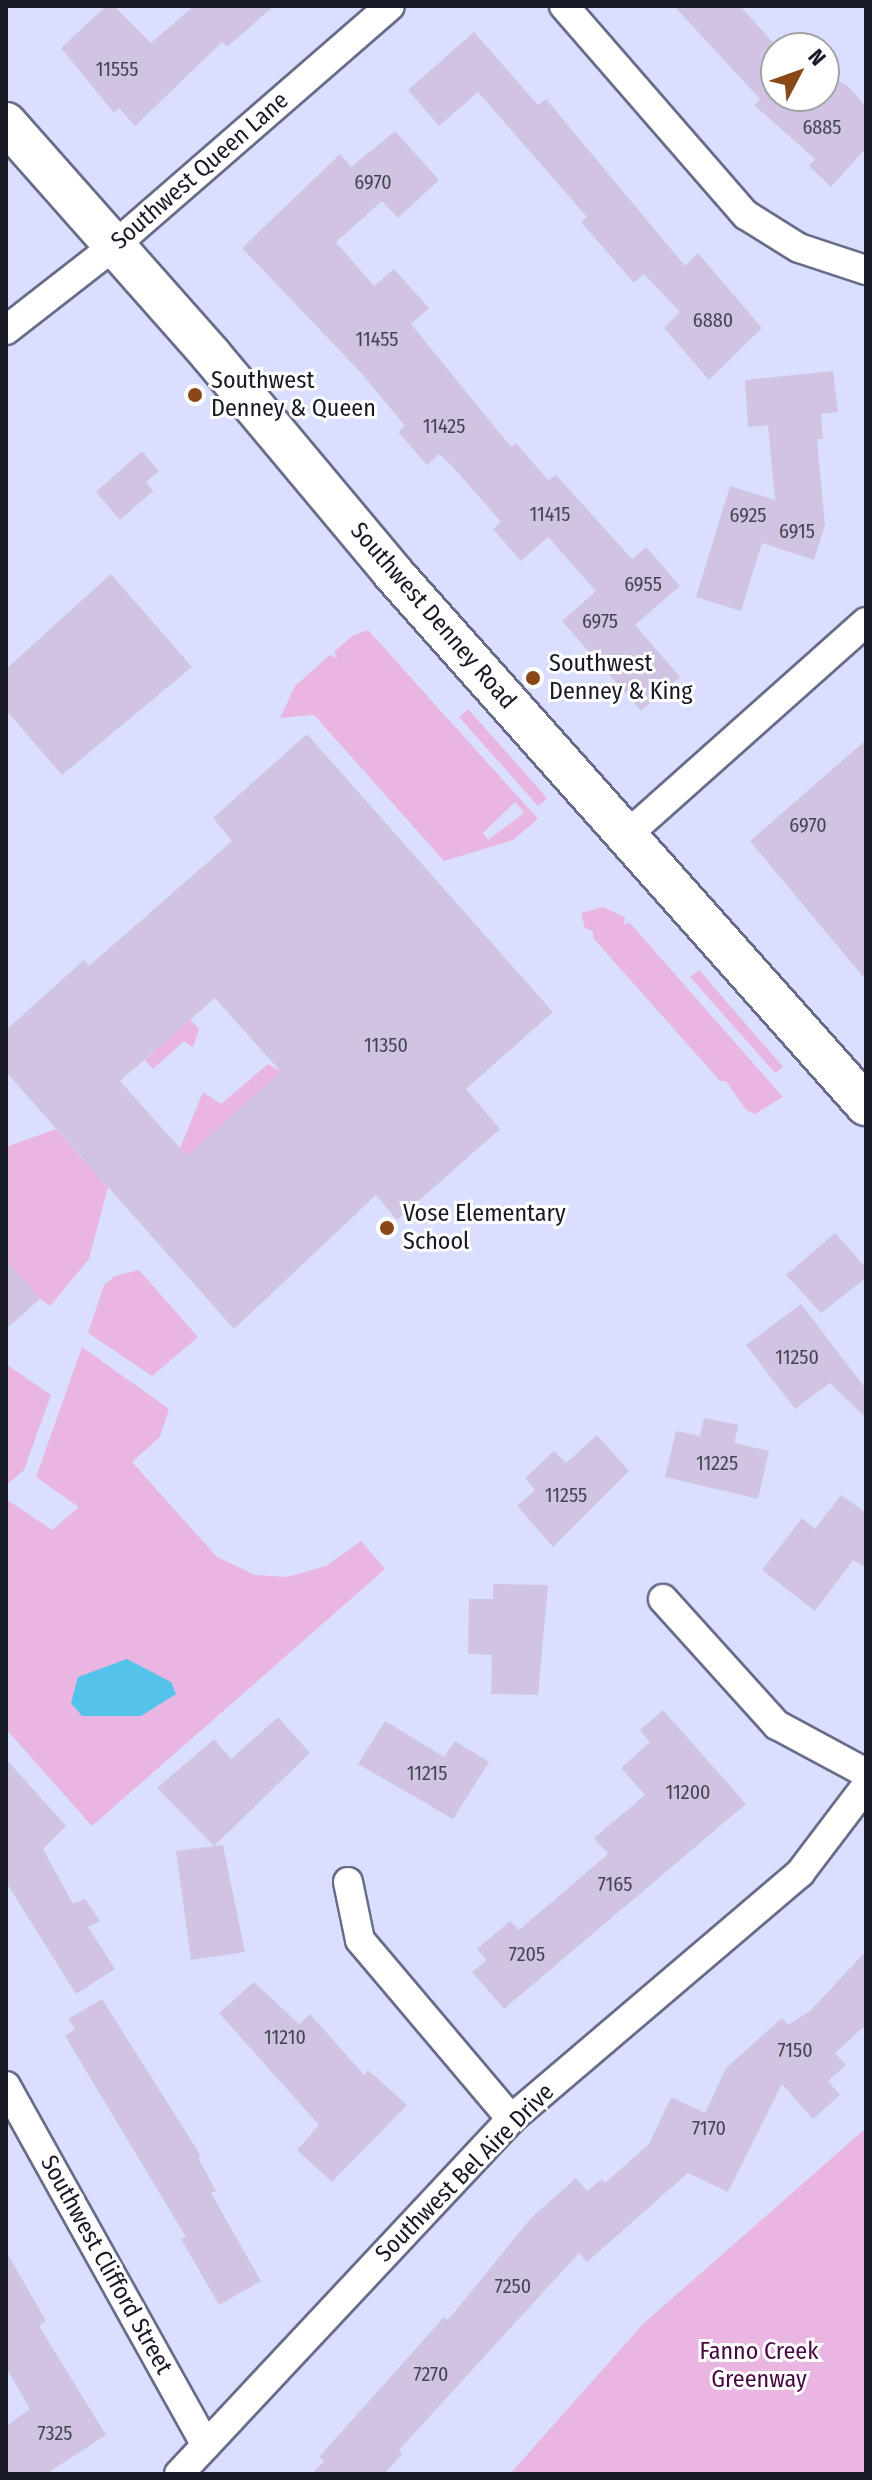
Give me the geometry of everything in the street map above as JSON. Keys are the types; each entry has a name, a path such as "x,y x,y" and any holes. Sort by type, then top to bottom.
{"street":[{"name":"Southwest Queen Lane","path":"6,330 115,245 390,6"},
{"path":"564,6 746,215 799,248 866,270"},
{"name":"Southwest Denney Road","path":"6,123 115,245 393,573 866,1105"},
{"path":"627,835 866,622"},
{"path":"663,1599 777,1725 866,1773"},
{"name":"Southwest Bel Aire Drive","path":"179,2474 511,2119 800,1873 866,1786"},
{"path":"348,1882 360,1940 511,2119"},
{"name":"Southwest Clifford Street","path":"6,2086 206,2445"}],"green space":[{"path":"368,630 538,819 513,840 444,861 314,715 280,718 295,686 330,655 337,658 334,652 352,636","holes":["515,802 524,813 488,840 483,833"]},
{"path":"468,709 547,798 538,806 459,717"},
{"path":"603,907 625,917 624,925 629,922 783,1097 755,1114 746,1110 726,1081 720,1081 593,938 593,931 585,928 581,913"},
{"path":"699,970 783,1067 775,1073 690,977"},
{"path":"190,1019 199,1029 193,1047 184,1041 153,1069 145,1060"},
{"path":"268,1064 282,1072 187,1156 180,1148 203,1092 221,1104"},
{"path":"56,1129 108,1187 89,1259 50,1306 6,1273 6,1147"},
{"path":"139,1270 198,1337 152,1376 88,1333 104,1285 115,1276"},
{"path":"82,1347 169,1409 160,1437 132,1462 217,1557 255,1575 287,1577 326,1566 361,1541 385,1569 92,1826 6,1729 6,1499 52,1530 79,1507 36,1477"},
{"path":"6,1364 51,1395 24,1470 7,1485"},
{"name":"Fanno Creek Greenway","path":"866,2128 866,2474 510,2474 643,2324"}],"water":[{"path":"127,1659 171,1682 176,1694 141,1716 82,1716 71,1703 78,1677"}],"building":[{"path":"106,6 114,6 151,43 194,6 274,6 227,47 222,42 135,126 119,108 114,113 61,48"},
{"path":"674,6 740,6 764,32 760,32 760,99"},
{"path":"474,32 538,105 546,99 685,266 698,253 762,328 709,380 664,328 680,312 644,274 634,283 581,222 587,217 478,92 439,126 408,90"},
{"path":"840,82 849,87 866,107 866,148 831,187 809,166 815,159 762,112 840,112"},
{"path":"395,131 439,180 398,218 382,201 336,242 374,286 394,269 429,308 411,324 511,447 516,443 548,480 556,475 632,559 646,547 680,586 635,625 680,677 641,711 562,621 596,591 548,537 521,561 493,529 501,522 452,466 439,454 427,465 398,432 405,426 362,374 242,248 340,154 351,167"},
{"path":"833,371 838,412 821,414 823,439 817,439 825,525 814,560 762,543 741,611 696,597 730,486 775,500 768,425 748,427 745,380"},
{"path":"142,451 159,471 146,482 153,491 120,520 96,492"},
{"path":"111,574 192,667 62,775 6,710 6,669"},
{"name":"Vose Elementary School","path":"307,734 553,1012 466,1089 500,1129 397,1220 376,1195 234,1329 6,1072 6,1030 84,960 89,966 232,841 213,818","holes":["215,998 281,1072 187,1156 120,1081"]},
{"path":"866,740 866,980 750,841"},
{"path":"835,1233 866,1268 866,1278 821,1313 786,1275"},
{"path":"6,1261 40,1299 6,1329"},
{"path":"801,1304 866,1389 866,1418 830,1383 795,1409 746,1345"},
{"path":"704,1418 739,1425 734,1443 769,1451 758,1499 665,1477 676,1431 700,1436"},
{"path":"597,1435 629,1471 553,1547 517,1506 535,1490 525,1478 554,1451 566,1463"},
{"path":"841,1495 866,1513 866,1568 853,1560 815,1611 762,1570 802,1518 815,1529"},
{"path":"493,1584 548,1585 538,1695 491,1694 492,1655 468,1654 469,1599 493,1599"},
{"path":"663,1710 746,1804 504,2009 472,1972 487,1960 477,1949 510,1921 519,1930 608,1854 594,1838 645,1795 621,1768 650,1742 640,1730"},
{"path":"278,1717 310,1753 214,1846 157,1788 214,1739 231,1759"},
{"path":"385,1721 444,1757 455,1741 489,1762 453,1819 358,1764"},
{"path":"6,1759 66,1826 43,1849 73,1904 85,1899 100,1921 88,1927 115,1969 76,1994 6,1882"},
{"path":"223,1845 245,1952 191,1960 176,1851"},
{"path":"866,1951 866,2025 835,2053 846,2065 828,2081 840,2095 813,2119 782,2084 728,2192 688,2173 587,2262 579,2253 399,2450 402,2454 384,2474 312,2474 324,2461 319,2457 444,2317 448,2320 531,2218 576,2178 587,2191 602,2179 605,2183 649,2144 671,2097 705,2113 726,2068 782,2018 788,2025 810,2011"},
{"path":"254,1982 299,2024 310,2014 364,2075 368,2070 407,2105 332,2182 297,2150 319,2125 219,2013"},
{"path":"102,1999 201,2156 198,2158 216,2191 211,2193 261,2281 219,2305 181,2239 186,2237 65,2036 75,2029 68,2019"},
{"path":"6,2251 46,2321 39,2326 106,2435 46,2474 6,2474 6,2426 30,2409 6,2368"}],"place":[{"name":"Southwest Denney & Queen","path":"195,395"},
{"name":"Southwest Denney & King","path":"533,678"},
{"name":"Vose Elementary School","path":"387,1228"}]}
